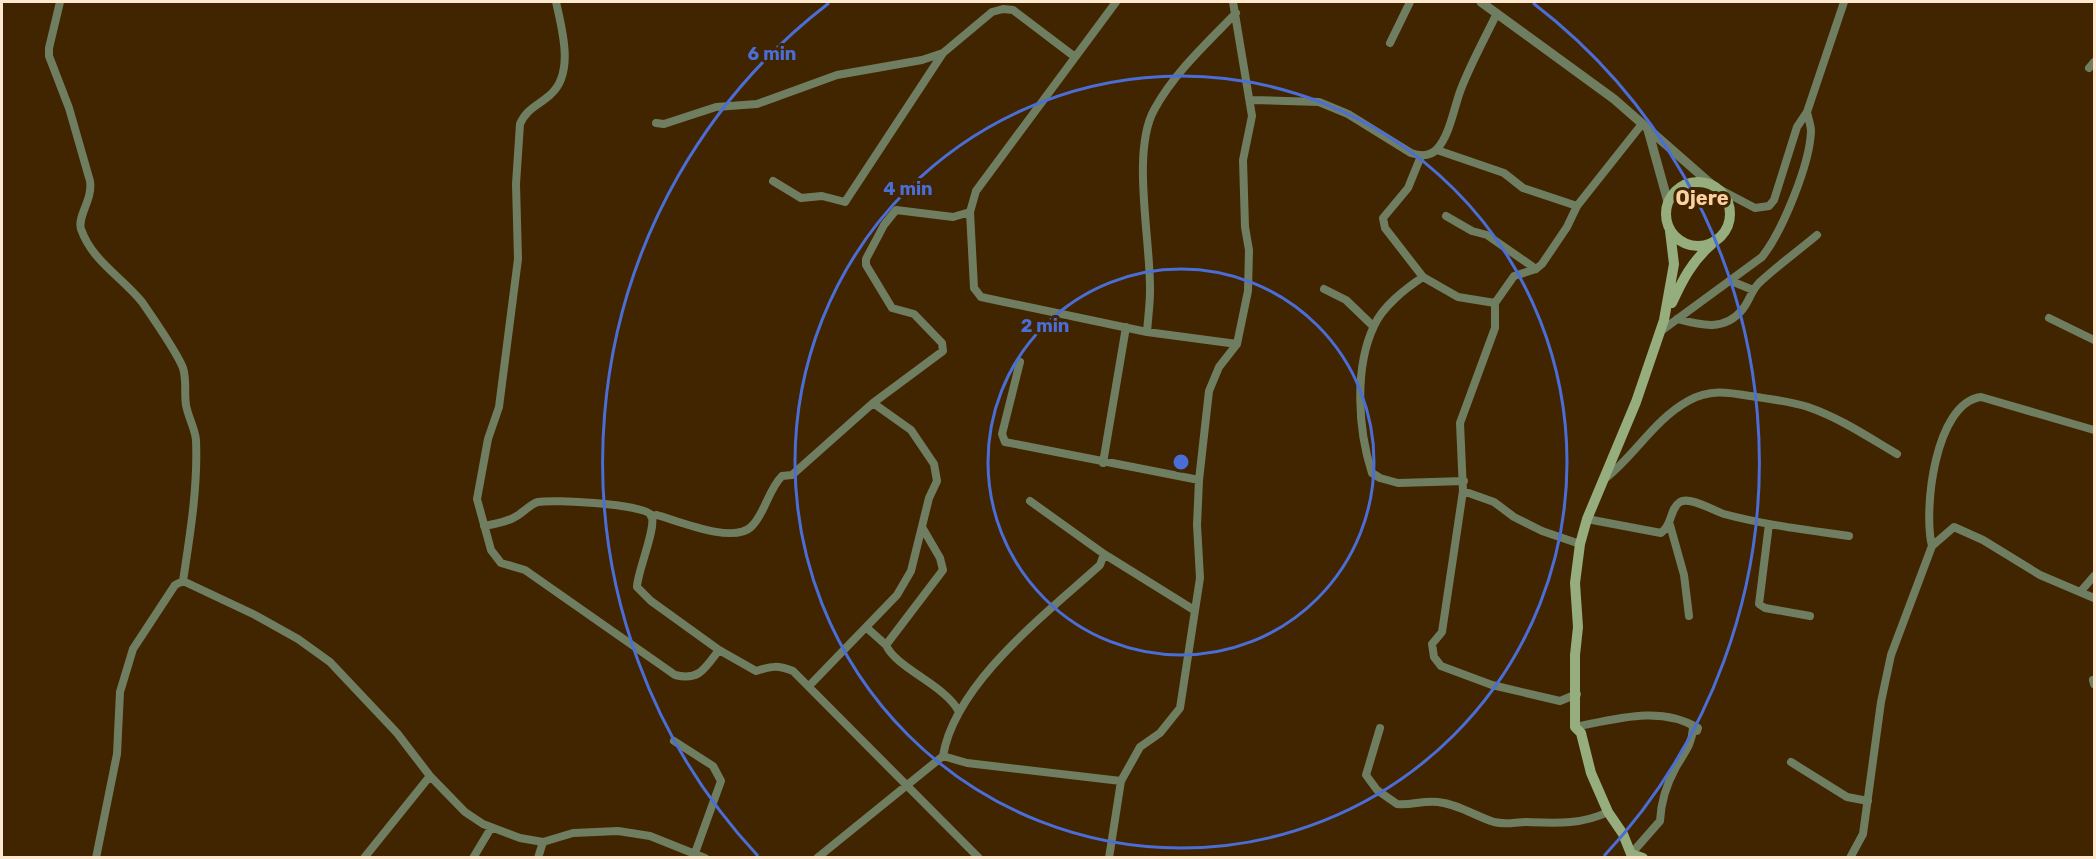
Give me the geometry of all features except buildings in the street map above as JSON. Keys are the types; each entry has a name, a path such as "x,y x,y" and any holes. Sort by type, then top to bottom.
{"main road":[{"path":"1643,858 1631,854 1623,834 1608,812 1591,773 1581,733 1575,727 1577,694 1575,655 1578,627 1575,583 1580,544 1587,519 1636,402 1664,320 1686,274 1701,254 1723,236 1730,217 1726,197 1715,187 1690,182 1673,193 1668,202 1665,212 1674,264 1664,320"},
{"path":"1670,231 1685,244 1705,246 1715,242"}],"street":[{"path":"60,2 49,56 69,108 90,181 90,198 80,219 81,230 107,268 129,287 143,304 182,365 186,377 186,403 195,437 196,470 183,581"},
{"path":"556,2 564,38 564,69 555,91 524,115 520,123 516,184 518,259 499,407 488,439 477,499 491,550 501,563 525,570 675,675 689,678 695,676 719,650"},
{"path":"1116,2 976,191 970,213 974,288 981,297 1147,332 1237,344"},
{"path":"1390,43 1410,2"},
{"path":"1481,2 1614,99 1715,187 1755,208 1769,206 1779,192 1797,127 1808,112 1844,2"},
{"path":"1109,858 1121,781 1140,747 1170,723 1180,708 1200,578 1197,525 1199,480 1209,391 1219,367 1237,344 1250,272 1245,227 1243,160 1252,116 1235,5"},
{"path":"1147,332 1150,291 1144,193 1145,135 1153,111 1176,76 1235,5"},
{"path":"773,181 801,198 822,196 845,202 943,53 971,27 992,12 1003,9 1013,10 1075,57"},
{"path":"1437,150 1461,88 1497,14"},
{"path":"656,123 664,124 716,107 757,104 837,75 922,60 943,53"},
{"path":"1251,100 1319,102 1348,114 1411,153 1421,156 1437,150 1504,173 1523,188 1577,206"},
{"path":"1659,333 1762,257 1777,234 1804,162 1810,131 1808,112"},
{"path":"1645,127 1668,202"},
{"path":"1577,694 1560,701 1519,692 1441,666 1434,657 1432,644 1442,632 1463,491 1460,423 1496,328 1495,303 1514,276 1536,269 1552,250 1577,206 1645,127"},
{"path":"1421,156 1408,188 1382,222 1423,277 1458,297 1495,303"},
{"path":"484,526 513,518 536,502 551,501 632,507 651,516 657,515 724,534 741,533 751,527 782,476 792,475 873,403 943,351 942,343 914,314 892,308 868,270 866,259 884,225 896,210 953,217 970,213"},
{"path":"1446,216 1472,231 1487,235 1536,269"},
{"path":"1677,319 1704,326 1725,322 1742,310 1753,290 1816,235"},
{"path":"1423,277 1399,296 1373,326 1362,371 1363,428 1372,473 1398,483 1464,481"},
{"path":"1731,280 1753,290"},
{"path":"1324,289 1346,300 1373,326"},
{"path":"2049,318 2094,340"},
{"path":"1103,463 1126,327"},
{"path":"1020,362 1002,434 1005,442 1199,480"},
{"path":"1603,480 1620,467 1640,441 1665,417 1689,400 1708,391 1777,400 1808,407 1856,429 1897,454"},
{"path":"1932,546 1928,531 1933,469 1952,420 1962,404 1971,398 1981,397 2094,430"},
{"path":"809,686 897,595 911,571 929,498 937,481 934,464 911,430 873,403"},
{"path":"1463,491 1494,502 1515,517 1542,531 1580,544"},
{"path":"1689,616 1684,575 1670,525 1676,506 1687,500 1724,513 1768,524 1849,536"},
{"path":"1030,501 1104,554 1194,610"},
{"path":"651,516 650,533 637,587 651,601 719,650 756,671 770,665 778,665 793,671 979,858"},
{"path":"1587,519 1647,532 1661,532 1670,525"},
{"path":"1768,524 1760,604 1765,608 1810,616"},
{"path":"886,645 943,570 940,558 922,527"},
{"path":"1850,858 1863,834 1881,702 1891,655 1932,546 1954,527 1983,540 2040,575 2094,598"},
{"path":"817,858 944,756 947,736 958,710 992,667 1100,565 1104,554"},
{"path":"2081,591 2094,576"},
{"path":"183,581 255,615 298,639 330,662 397,733 430,776 465,812 491,828 520,838 543,842 573,833 618,831 650,837 705,858"},
{"path":"96,858 117,754 120,692 133,649 176,585 183,581"},
{"path":"867,628 905,664 952,699 958,710"},
{"path":"1575,727 1639,715 1665,716 1698,728 1696,731 1694,728 1686,755 1677,765 1661,800 1660,821 1631,854"},
{"path":"1380,728 1366,775 1377,790 1397,804 1421,801 1449,804 1491,821 1508,824 1523,822 1560,824 1593,819 1608,812"},
{"path":"674,741 713,766 722,780 695,853"},
{"path":"944,756 967,763 1121,781"},
{"path":"1791,762 1847,797 1868,801"},
{"path":"364,858 430,776"},
{"path":"473,858 491,828"},
{"path":"538,858 543,842"}],"district":[{"name":"Ojere","path":"1702,198"}]}
